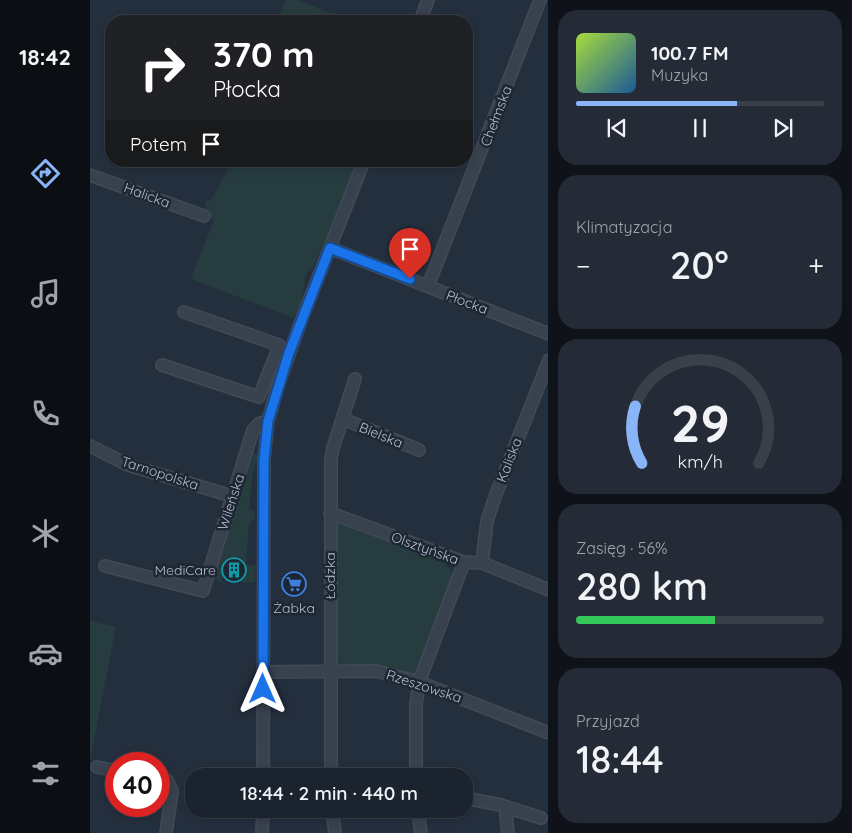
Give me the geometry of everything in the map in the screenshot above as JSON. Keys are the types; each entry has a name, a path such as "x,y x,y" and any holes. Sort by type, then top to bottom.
{"street":[{"path":"422,15 428,0"},
{"name":"Chełmska","path":"428,286 540,0"},
{"path":"162,366 259,397 283,351 330,248 362,167"},
{"name":"Halicka","path":"90,175 204,216"},
{"name":"Płocka","path":"330,248 548,334"},
{"path":"184,312 279,345 283,351 268,421 264,460 263,768"},
{"name":"Kaliska","path":"482,564 487,521 548,360"},
{"name":"Łódzka","path":"331,768 331,459 355,379"},
{"name":"Bielska","path":"343,419 419,450"},
{"name":"Wileńska","path":"105,566 203,591 253,430 260,423 268,421"},
{"name":"Tarnopolska","path":"90,446 128,465 232,496"},
{"name":"Olsztyńska","path":"330,513 443,555 464,562 482,564 548,590"},
{"path":"443,555 455,571 456,582"},
{"path":"416,768 416,704 419,682 464,562"},
{"name":"Rzeszowska","path":"263,672 376,671 419,682 548,733"},
{"path":"97,767 105,769"},
{"path":"170,785 172,796 170,808"},
{"path":"473,800 542,818"},
{"path":"505,807 508,833"},
{"path":"166,833 169,817"},
{"path":"262,818 262,833"},
{"path":"333,818 335,833"},
{"path":"419,818 421,833"}],"green space":[{"path":"286,0 297,0 336,15 280,15"},
{"path":"229,167 352,167 357,169 332,232 330,232 310,272 307,271 301,303 293,318 191,279 214,220 206,213 206,200 210,201"},
{"path":"254,452 258,456 253,472 249,509 255,512 255,518 249,523 246,564 256,566 255,582 243,583 243,558 228,558 221,583 213,577 213,571"},
{"path":"335,521 441,559 452,571 453,576 418,673 415,675 376,668 342,665 336,660"},
{"path":"90,621 116,627 90,760"}],"place":[{"name":"MediCare","path":"234,570"},
{"name":"Żabka","path":"294,584"}],"route":[{"path":"263,689 264,460 271,406 289,353 330,248 410,279"}]}
